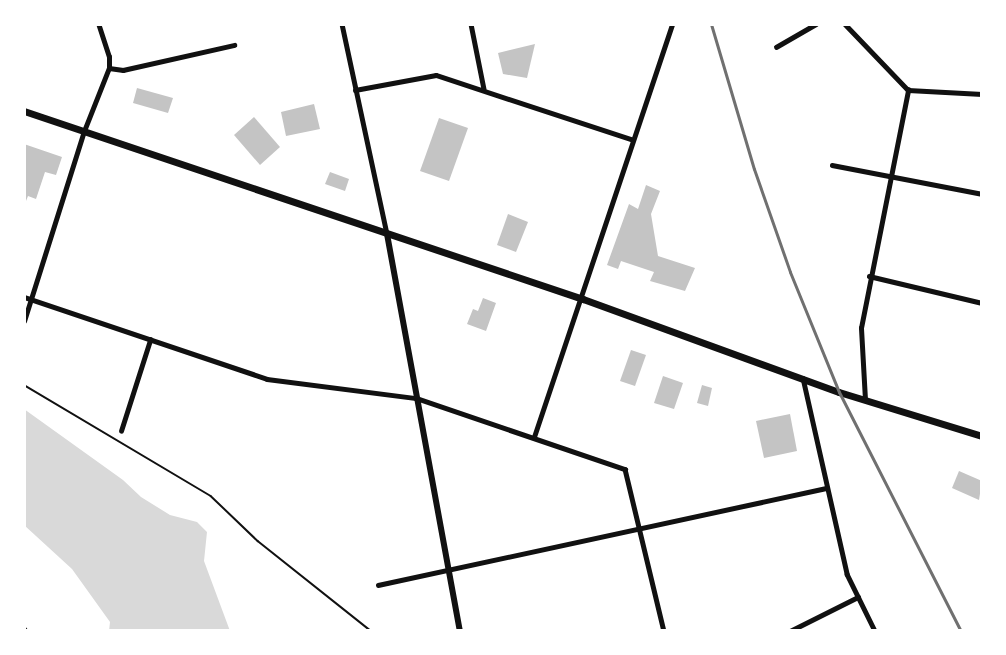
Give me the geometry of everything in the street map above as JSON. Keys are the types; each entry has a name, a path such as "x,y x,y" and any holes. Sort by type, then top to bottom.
{"main road":[{"path":"24,111 583,299 865,400 982,436"},
{"path":"387,234 460,631"}],"street":[{"path":"24,321 84,131 109,69 106,41 98,24"},
{"path":"342,24 387,234"},
{"path":"471,24 484,89"},
{"path":"534,437 583,299 631,140 672,24"},
{"path":"776,47 816,24"},
{"path":"845,24 908,90 982,94"},
{"path":"109,69 123,70 234,45"},
{"path":"355,90 436,75 484,89 631,140"},
{"path":"865,400 860,349 869,276 908,90"},
{"path":"832,165 890,174 982,194"},
{"path":"869,276 982,303"},
{"path":"24,297 267,379 416,399 625,469 664,631"},
{"path":"121,430 150,340"},
{"path":"803,378 825,488 847,574 875,631"},
{"path":"378,585 825,488"},
{"path":"790,631 858,597"}],"path":[{"path":"24,385 211,496 258,541 371,631"},
{"path":"24,626 28,631"}],"shaded area":[{"path":"24,409 123,480 141,497 170,515 197,522 207,532 204,561 230,631 109,631 110,622 72,569 24,525"}],"building":[{"path":"535,44 527,78 503,74 498,53"},
{"path":"137,88 173,98 168,113 133,103"},
{"path":"314,104 320,129 286,136 281,112"},
{"path":"254,117 280,147 260,165 234,135"},
{"path":"439,118 468,128 449,181 420,171"},
{"path":"24,144 62,157 56,175 45,172 36,199 28,196 24,206"},
{"path":"330,172 349,179 345,191 325,184"},
{"path":"646,185 660,191 651,214 658,256 695,268 685,291 650,281 654,272 621,261 618,269 607,265 629,204 638,209"},
{"path":"508,214 528,222 516,252 497,245"},
{"path":"483,298 496,303 486,331 467,324 473,309 478,311"},
{"path":"631,350 646,355 635,386 620,381"},
{"path":"663,376 683,383 674,409 654,403"},
{"path":"702,385 712,388 708,406 697,403"},
{"path":"790,414 797,451 764,458 756,421"},
{"path":"959,471 982,481 979,500 952,488"}],"railway":[{"path":"711,24 754,169 790,272 839,392 961,631"}]}
